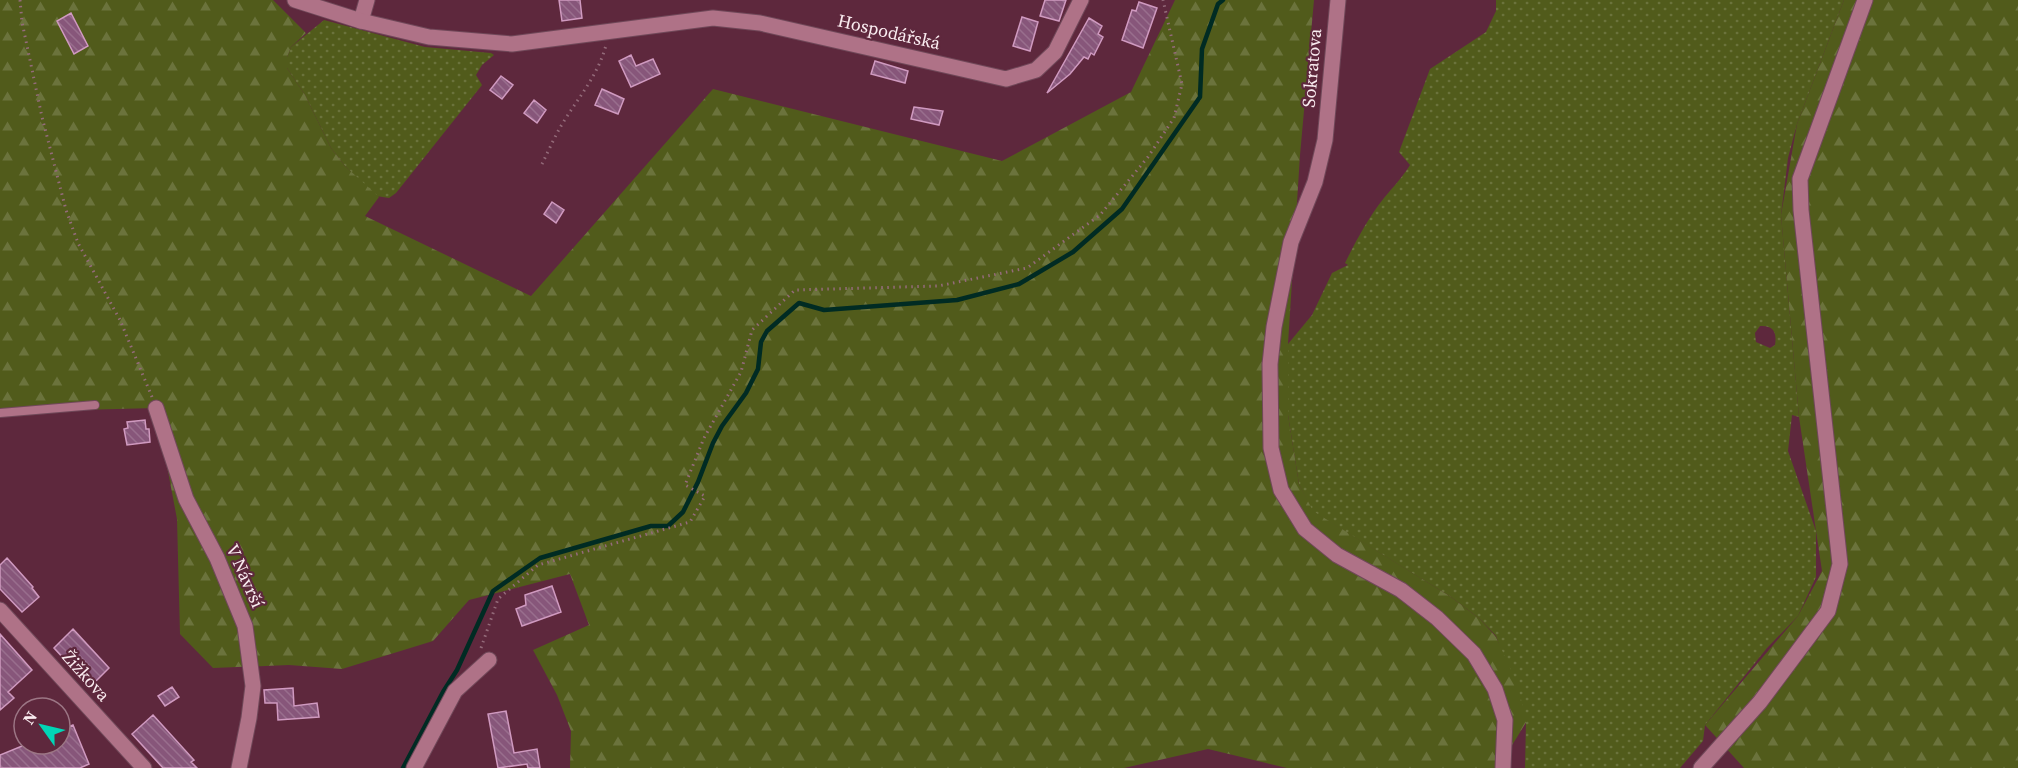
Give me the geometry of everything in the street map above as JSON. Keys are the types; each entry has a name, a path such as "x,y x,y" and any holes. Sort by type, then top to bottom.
{"street":[{"name":"Hospodářská","path":"295,0 361,21 429,37 512,44 713,18 760,23 1006,79 1036,70 1055,52 1081,0"},
{"path":"361,21 367,0"},
{"name":"Sokratova","path":"1338,0 1325,140 1315,182 1291,242 1274,327 1270,364 1270,448 1281,490 1305,529 1338,555 1401,590 1437,618 1474,654 1495,689 1505,720 1503,768"},
{"path":"1701,768 1760,702 1828,611 1840,564 1801,210 1800,179 1865,0"},
{"name":"V Návrší","path":"156,408 186,499 217,558 245,626 253,686 239,768"},
{"name":"Žižkova","path":"0,610 144,768"},
{"path":"414,768 454,691 482,658"}],"lane":[{"path":"0,413 96,405"}],"path":[{"path":"20,0 22,22 42,117 66,210 78,243 120,320 156,408"},
{"path":"482,658 481,647 498,599 538,565 690,522 705,496 685,485 704,438 741,372 752,330 795,290 938,286 1027,268 1100,215 1148,157 1174,118 1182,84 1163,0"},
{"path":"542,164 561,126 588,87 602,61 608,33"}],"green space":[{"path":"0,0 273,0 306,33 291,47 287,57 287,68 305,95 331,148 345,166 379,197 365,216 531,296 713,89 1002,161 1131,92 1175,0 1314,0 1300,155 1288,344 1288,415 1299,484 1313,511 1451,597 1480,619 1496,637 1516,681 1527,721 1498,768 1287,768 1208,749 1124,768 570,768 571,731 557,695 533,650 589,625 570,574 469,600 433,641 342,669 289,665 213,668 180,634 177,519 156,408 0,412"},
{"path":"1496,0 1844,0 1797,124 1788,158 1781,215 1799,417 1792,415 1788,451 1816,531 1816,577 1798,616 1767,648 1705,725 1703,741 1680,768 1525,768 1526,721 1496,636 1480,619 1451,597 1312,511 1299,484 1288,415 1288,344 1312,315 1332,273 1348,265 1345,263 1358,238 1378,206 1410,165 1399,152 1430,69 1486,32 1496,11","holes":["1760,326 1769,327 1774,331 1775,345 1770,348 1756,342 1755,333"]},
{"path":"1844,0 2018,0 2018,768 1744,768 1705,725 1798,616 1822,571 1799,417 1781,215 1797,124"},
{"path":"324,20 425,47 494,55 482,65 476,75 482,85 396,193 389,198 376,196 345,166 331,148 305,95 287,68 287,57 291,47"}],"building":[{"path":"559,0 580,0 582,18 562,21"},
{"path":"1045,0 1066,0 1059,21 1040,16"},
{"path":"1139,2 1157,8 1143,48 1122,40 1132,10 1136,11"},
{"path":"71,13 88,46 74,54 57,21"},
{"path":"1022,17 1038,22 1030,51 1013,46"},
{"path":"1089,18 1102,26 1098,34 1103,37 1094,55 1091,53 1088,59 1084,57 1070,74 1047,93"},
{"path":"631,55 636,66 653,59 660,74 631,87 619,61"},
{"path":"875,61 908,71 905,83 871,74"},
{"path":"501,76 513,85 502,99 490,90"},
{"path":"602,89 624,99 618,114 595,105"},
{"path":"534,100 546,110 537,123 524,113"},
{"path":"914,107 943,111 939,125 911,119"},
{"path":"552,202 564,210 556,223 544,214"},
{"path":"145,420 146,429 149,429 150,442 127,445 124,429 128,428 127,422"},
{"path":"7,558 39,597 22,612 0,589 0,565"},
{"path":"552,586 561,612 522,626 516,609 526,605 525,595"},
{"path":"73,629 109,668 90,687 54,648"},
{"path":"0,634 32,670 8,692 12,700 0,710"},
{"path":"172,687 179,697 165,706 158,696"},
{"path":"293,688 294,706 317,703 319,717 278,720 277,703 265,703 264,690"},
{"path":"506,711 514,753 537,749 540,768 528,768 527,764 498,768 488,714"},
{"path":"153,715 194,760 191,762 197,768 163,768 132,734"},
{"path":"72,725 89,764 80,768 0,768 0,755 12,750 12,756 72,756"}],"waterway":[{"path":"403,768 457,670 493,591 540,558 651,526 668,526 683,512 713,443 722,426 746,393 758,369 761,342 767,331 799,303 824,310 957,300 1019,284 1073,252 1122,209 1200,97 1202,49 1218,4 1223,0"}]}
